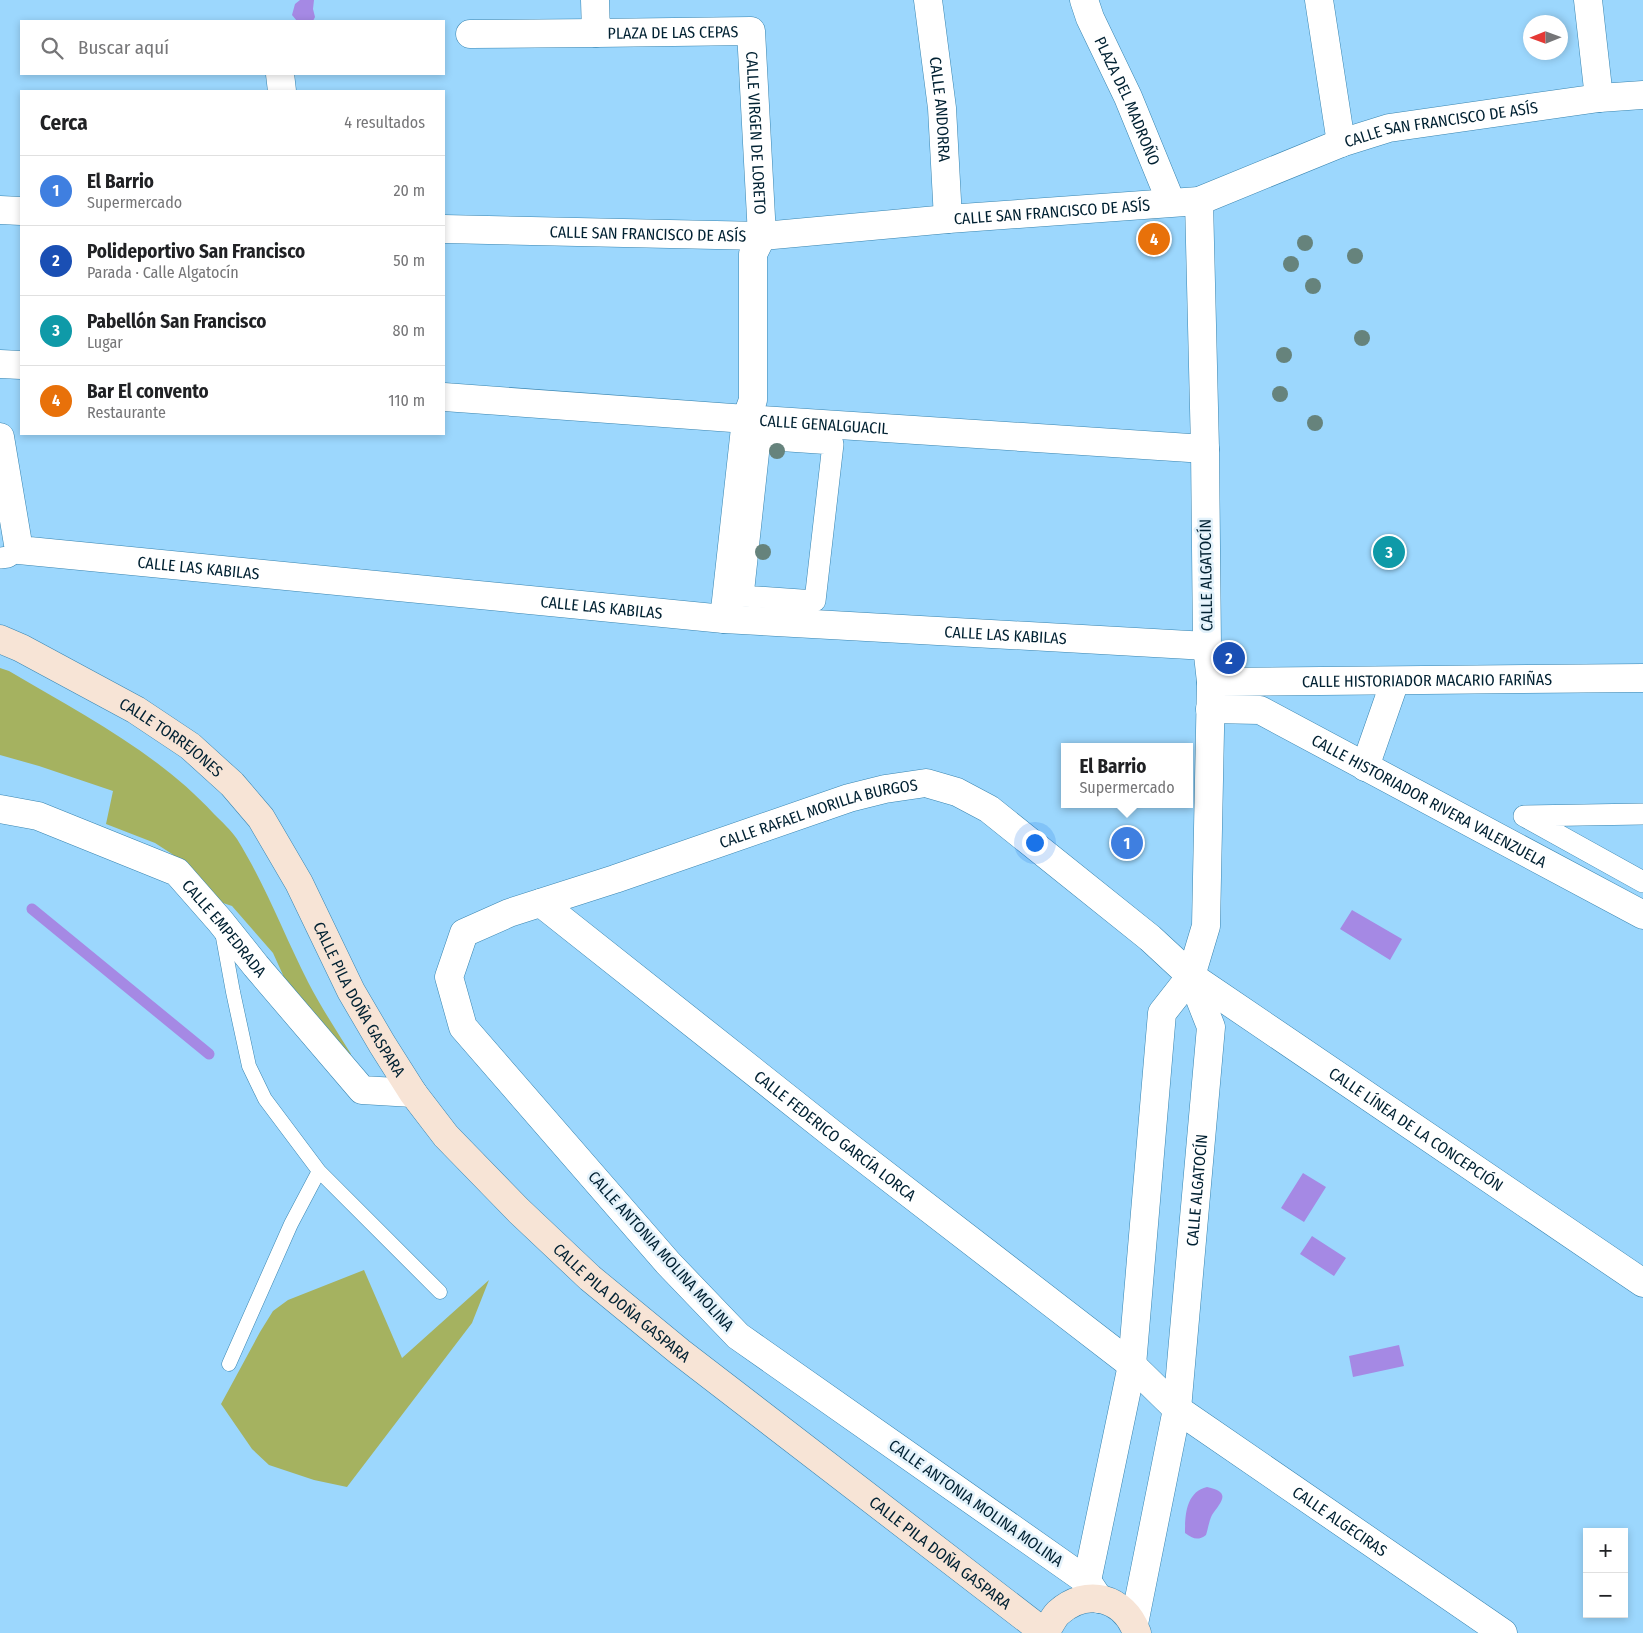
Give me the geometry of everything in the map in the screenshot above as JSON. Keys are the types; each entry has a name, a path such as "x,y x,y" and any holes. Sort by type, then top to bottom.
{"main road":[{"name":"CALLE TORREJONES","path":"0,639 21,648 136,710 190,746 232,784 261,818 298,883"},
{"name":"CALLE PILA DOÑA GASPARA","path":"298,883 351,991 413,1093 446,1136 519,1211 590,1278 680,1352 1045,1633"},
{"path":"1045,1633 1056,1615 1089,1593 1115,1604 1125,1612 1136,1629"}],"street":[{"name":"PLAZA DE LAS CEPAS","path":"595,0 596,33"},
{"name":"CALLE ANDORRA","path":"928,0 942,108 948,219"},
{"name":"PLAZA DEL MADROÑO","path":"1084,0 1090,18 1128,97 1171,202"},
{"path":"1319,0 1341,143"},
{"path":"1588,0 1599,98"},
{"name":"PLAZA DE LAS CEPAS","path":"470,34 751,31"},
{"name":"CALLE VIRGEN DE LORETO","path":"724,619 746,419 753,400 753,254 762,236 751,31"},
{"path":"280,75 282,90"},
{"name":"CALLE SAN FRANCISCO DE ASÍS","path":"445,229 762,236 948,219 1198,201 1341,143 1389,128 1599,98 1643,94"},
{"name":"CALLE ALGATOCÍN","path":"1089,1593 1132,1366 1162,1013 1190,976 1206,926 1211,682 1207,646 1205,449 1198,201"},
{"path":"0,210 20,211"},
{"path":"0,364 20,365"},
{"name":"CALLE GENALGUACIL","path":"445,397 1205,449"},
{"path":"0,437 10,554"},
{"path":"760,439 833,444 815,601 743,596 760,439"},
{"name":"CALLE LAS KABILAS","path":"10,554 724,619 1207,646"},
{"name":"CALLE HISTORIADOR MACARIO FARIÑAS","path":"1211,682 1643,678"},
{"path":"1365,766 1395,681"},
{"name":"CALLE HISTORIADOR RIVERA VALENZUELA","path":"1210,709 1260,710 1643,915"},
{"name":"CALLE RAFAEL MORILLA BURGOS","path":"541,903 849,798 884,789 926,783 957,792 990,809 1150,938 1190,976"},
{"name":"CALLE EMPEDRADA","path":"0,809 38,816 177,872 362,1090 413,1093"},
{"path":"1643,814 1524,816 1643,882"},
{"name":"CALLE FEDERICO GARCÍA LORCA","path":"541,903 835,1136 1132,1366"},
{"name":"CALLE ANTONIA MOLINA MOLINA","path":"541,903 509,913 464,933 449,977 463,1027 668,1263 738,1336 1089,1593"},
{"name":"CALLE ALGATOCÍN","path":"1136,1629 1176,1409 1211,1027 1190,976"},
{"name":"CALLE LÍNEA DE LA CONCEPCIÓN","path":"1190,976 1643,1283"},
{"path":"1132,1366 1176,1409"},
{"name":"CALLE ALGECIRAS","path":"1176,1409 1504,1633"}],"lane":[{"path":"220,921 249,1066 265,1099 319,1171 440,1292"},
{"path":"229,1364 291,1224 319,1171"}],"green space":[{"path":"0,668 9,671 90,718 143,753 192,792 229,829 237,839 257,874 313,991 351,1054 346,1056 283,990 283,975 273,953 232,906 217,901 196,876 172,854 155,843 106,824 113,791 0,755"},
{"path":"364,1270 402,1358 489,1280 472,1323 347,1487 314,1480 269,1465 252,1449 221,1404 273,1311 288,1300"}],"shaded area":[{"path":"300,0 314,0 314,20 296,20 292,15 295,4"},
{"path":"1352,910 1402,939 1390,960 1340,929"},
{"path":"1303,1173 1326,1187 1304,1222 1281,1208"},
{"path":"1312,1236 1346,1258 1334,1276 1300,1254"},
{"path":"1399,1345 1404,1366 1353,1377 1349,1356"},
{"path":"1207,1487 1220,1492 1222,1495 1221,1502 1211,1517 1206,1535 1200,1538 1191,1537 1185,1533 1188,1505 1195,1494"}],"waterway":[{"path":"32,909 209,1054"}],"place":[{"name":"Bar El convento","path":"1154,239"},
{"name":"Pabellón San Francisco","path":"1389,552"},
{"name":"Polideportivo San Francisco","path":"1229,658"},
{"name":"El Barrio","path":"1127,843"}]}
